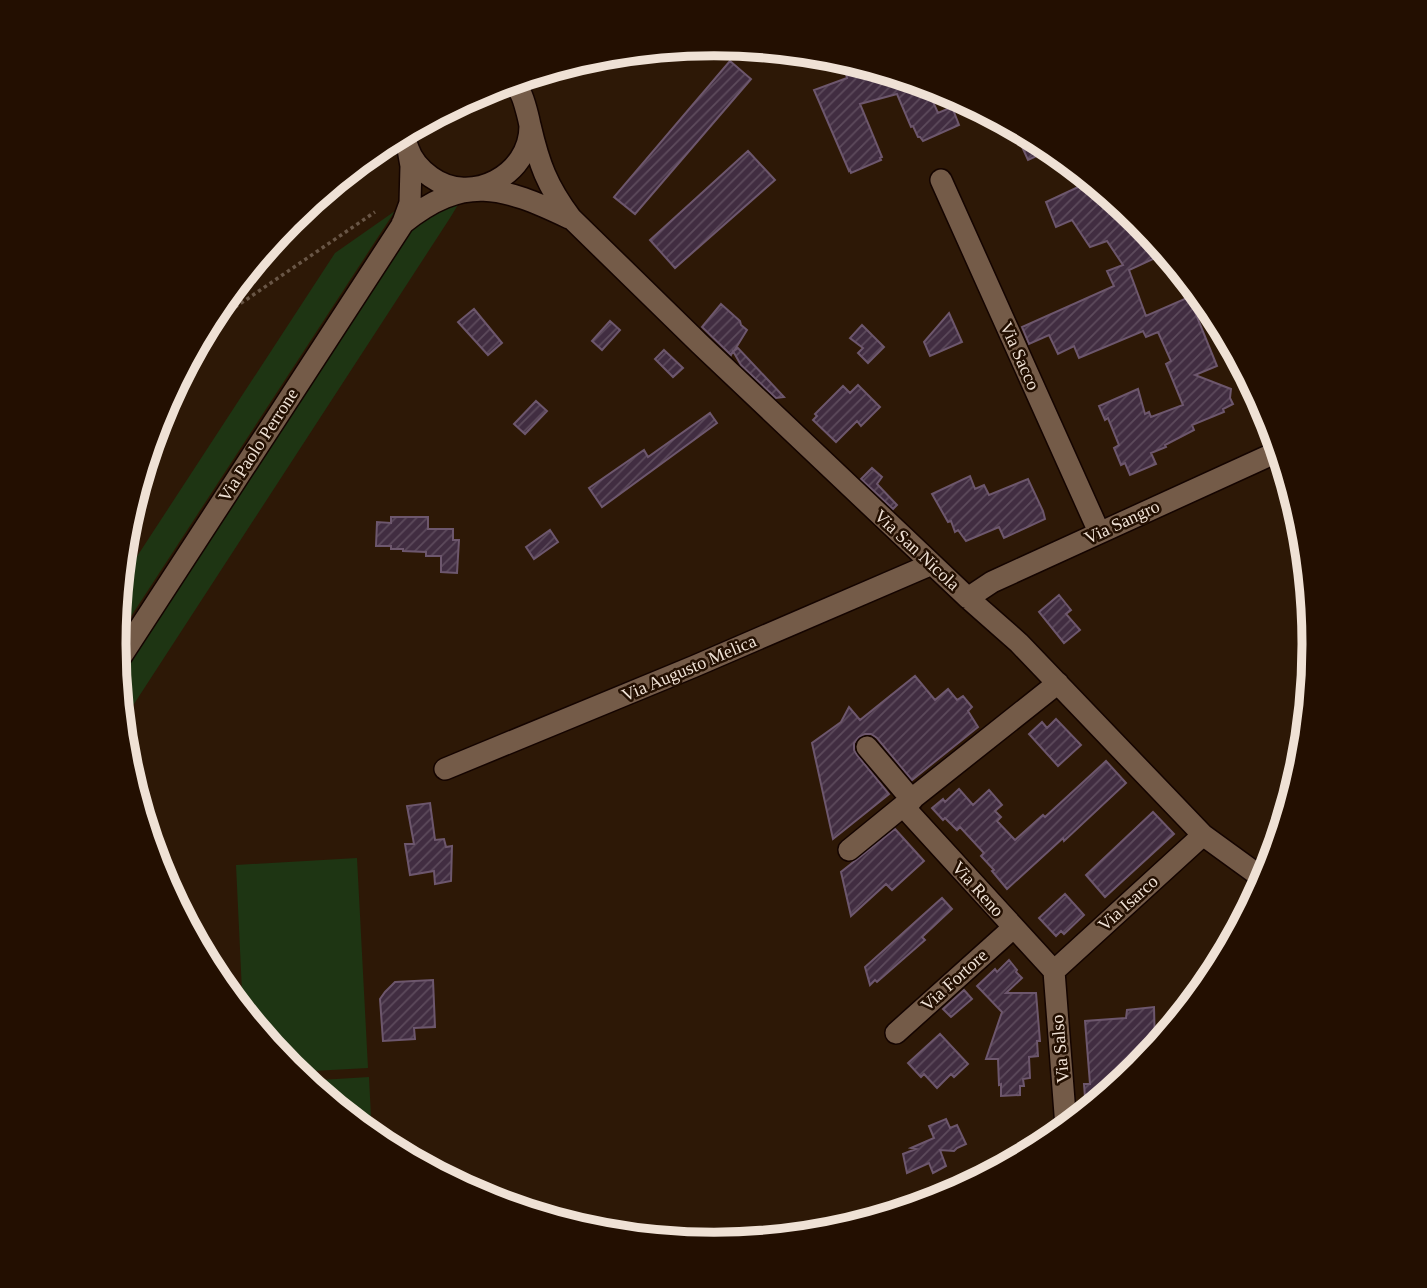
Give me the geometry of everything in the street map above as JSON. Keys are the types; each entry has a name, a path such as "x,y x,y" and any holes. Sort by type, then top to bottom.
{"street":[{"name":"Via San Nicola","path":"518,90 536,153 548,183 571,218 699,344 968,598 1019,642 1203,835 1255,873"},
{"path":"477,189 496,182 514,168 526,148 530,125"},
{"name":"Via San Nicola","path":"407,142 421,170 439,183 454,188 499,191 545,206 571,218"},
{"name":"Via Paolo Perrone","path":"126,649 401,225 410,203 411,166 407,143"},
{"name":"Via Sacco","path":"941,180 1099,532"},
{"name":"Via Paolo Perrone","path":"401,225 421,208 440,199 477,189"},
{"name":"Via Sangro","path":"968,598 992,582 1270,455"},
{"name":"Via Augusto Melica","path":"445,769 683,672 932,564"},
{"path":"849,850 1058,683"},
{"name":"Via Reno","path":"867,747 907,803 1013,928 1054,971"},
{"name":"Via Isarco","path":"1054,971 1203,835"},
{"name":"Via Fortore","path":"896,1033 1013,928"},
{"name":"Via Salso","path":"1054,971 1065,1114"}],"path":[{"path":"229,311 375,212"}],"green space":[{"path":"459,203 130,710 127,663 407,230 426,212"},
{"path":"395,211 127,623 131,565 335,253"},
{"path":"357,858 368,1068 310,1071 271,1032 242,995 236,865"},
{"path":"369,1077 371,1121 356,1110 320,1080"}],"building":[{"path":"730,61 751,79 635,214 614,197"},
{"path":"845,71 931,98 938,113 952,107 959,125 923,141 913,126 911,127 897,94 860,104 882,157 881,160 851,173 814,90 847,78"},
{"path":"1020,143 1040,155 1028,160"},
{"path":"748,151 775,180 675,268 650,240"},
{"path":"1081,186 1129,228 1157,257 1129,270 1146,316 1188,297 1217,366 1195,375 1231,389 1230,398 1233,404 1223,409 1224,412 1192,425 1194,430 1151,453 1156,464 1130,475 1125,463 1121,465 1114,448 1119,445 1108,418 1105,420 1099,406 1138,389 1145,414 1149,412 1151,417 1183,405 1166,364 1171,361 1158,332 1146,337 1143,331 1079,358 1074,346 1058,354 1049,335 1029,344 1022,327 1114,286 1107,271 1123,265 1107,241 1090,247 1072,220 1056,227 1046,202"},
{"path":"721,304 747,330 734,351 738,348 784,397 776,398 741,365 733,351 731,355 702,327"},
{"path":"474,309 502,343 488,355 458,322"},
{"path":"949,313 962,342 930,356 924,342"},
{"path":"610,321 620,330 602,350 592,341"},
{"path":"862,325 884,347 868,363 858,353 863,348 850,338"},
{"path":"664,350 683,368 673,377 655,359"},
{"path":"858,385 880,407 861,426 857,421 836,442 813,420 817,416 815,414 843,386 850,393"},
{"path":"536,401 547,411 525,434 514,424"},
{"path":"710,413 717,423 602,507 589,488 644,450 648,457"},
{"path":"872,468 882,477 877,484 897,505 893,509 861,479"},
{"path":"970,476 975,489 984,485 989,495 1028,479 1045,519 1004,538 999,527 966,541 958,530 955,532 951,521 948,522 932,494"},
{"path":"391,517 428,517 428,529 453,529 453,540 459,540 457,573 441,572 441,556 391,549 391,546 376,546 377,522 391,523"},
{"path":"550,530 558,542 534,559 526,547"},
{"path":"1059,595 1071,610 1066,614 1080,630 1064,643 1039,612"},
{"path":"915,676 935,700 948,689 957,700 963,696 972,707 968,711 978,727 912,780 877,738 871,734 859,737 854,743 854,750 889,794 833,839 812,743 841,722 849,707 860,720"},
{"path":"1056,719 1081,745 1058,766 1029,734 1042,722 1047,728"},
{"path":"1106,761 1126,783 1007,889 981,856 984,853 960,827 957,830 932,808 943,799 945,802 959,789 973,805 989,790 1002,805 995,811 1001,817 997,821 1015,840 1043,815 1045,817"},
{"path":"430,803 435,840 444,839 446,847 452,846 451,881 435,884 434,871 410,875 405,844 414,844 407,806"},
{"path":"1153,812 1174,834 1105,897 1086,875"},
{"path":"895,829 924,861 892,890 886,884 851,916 841,872"},
{"path":"1065,894 1084,915 1064,934 1061,931 1056,936 1039,918"},
{"path":"942,898 952,909 922,937 925,940 877,982 875,980 870,985 865,967"},
{"path":"1009,960 1022,978 1006,993 1036,993 1040,1041 1037,1041 1038,1056 1029,1057 1030,1078 1023,1079 1024,1086 1020,1086 1020,1095 1001,1096 998,1059 986,1059 1002,1012 977,986"},
{"path":"433,980 435,1027 414,1028 415,1039 383,1041 380,999 385,992 395,982"},
{"path":"964,990 972,999 951,1017 943,1009"},
{"path":"1154,1007 1155,1033 1085,1099 1084,1084 1090,1084 1085,1021 1126,1018 1127,1010"},
{"path":"940,1034 968,1064 954,1077 951,1074 937,1088 924,1074 921,1077 908,1063"},
{"path":"946,1119 950,1128 957,1125 966,1144 954,1151 940,1150 946,1166 933,1173 929,1163 907,1173 903,1154 934,1138 929,1126"}]}
